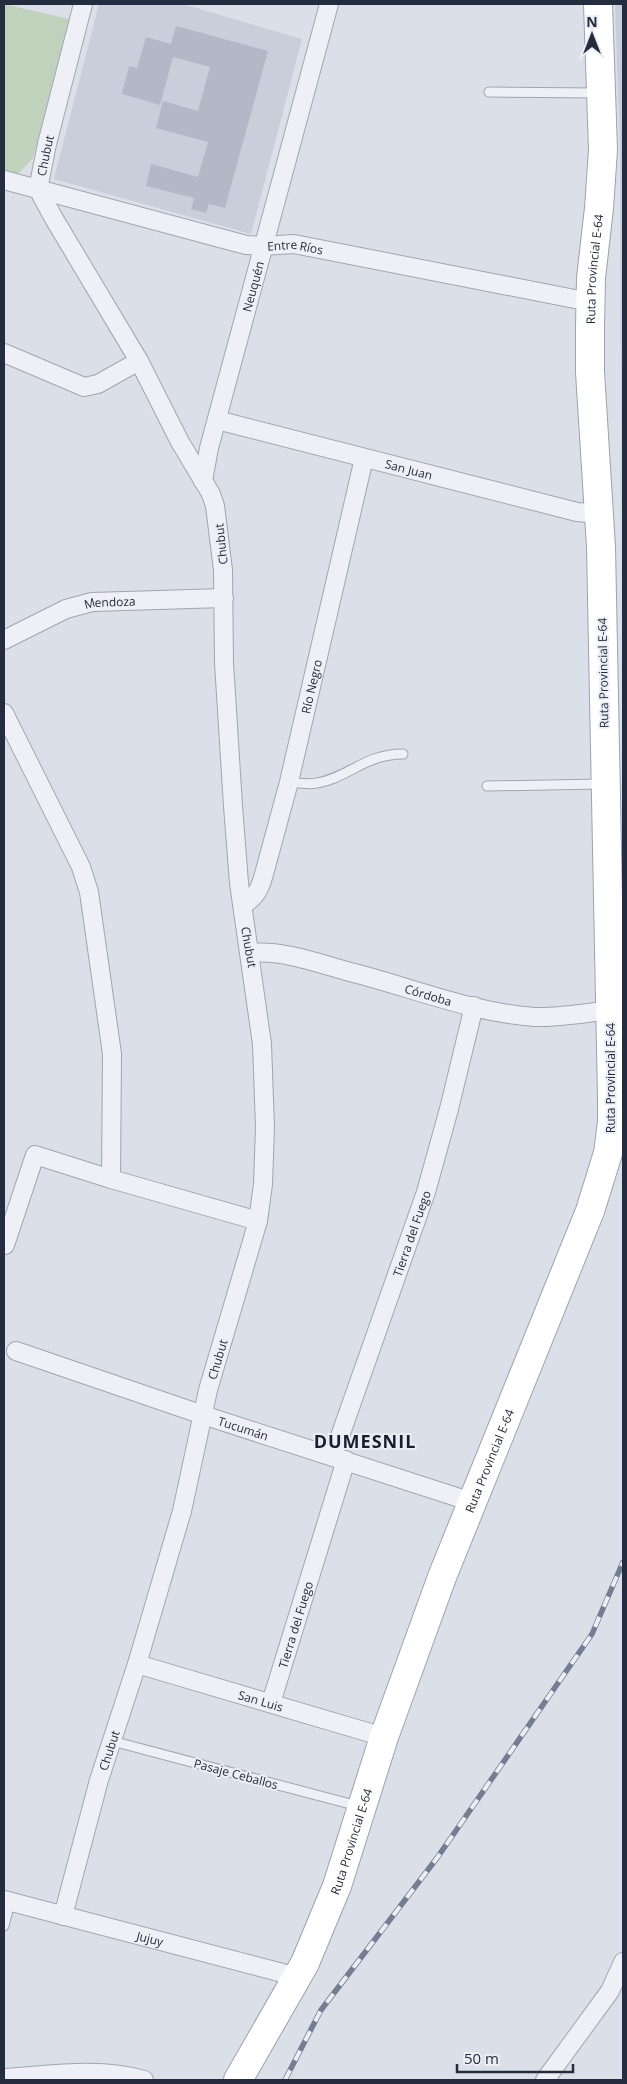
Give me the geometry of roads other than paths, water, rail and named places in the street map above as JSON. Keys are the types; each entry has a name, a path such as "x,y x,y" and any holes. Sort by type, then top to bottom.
{"main road":[{"name":"Ruta Provincial E-64","path":"238,2080 298,1977 312,1949 337,1886 384,1736 442,1577 553,1306 601,1178 608,1153 612,1122 599,514 590,372 590,302 603,150 596,4"}],"street":[{"name":"Chubut","path":"63,1916 112,1741 182,1511 208,1390 258,1221 264,1176 265,1103 262,1044 243,905 233,806 226,693 223,570 218,520 211,494 183,448 139,360 38,189 47,144 83,4"},
{"name":"Neuquén","path":"203,481 209,448 329,4"},
{"name":"Entre Ríos","path":"4,180 226,240 263,246 294,244 590,302"},
{"path":"4,353 84,387 98,384 139,360"},
{"name":"San Juan","path":"217,420 577,512 599,514"},
{"name":"Río Negro","path":"243,905 253,899 260,887 289,782 364,458"},
{"name":"Mendoza","path":"4,640 66,609 92,602 224,598"},
{"path":"4,713 81,868 89,892 112,1054 111,1179"},
{"name":"Córdoba","path":"250,953 272,952 474,1006 533,1017 610,1010"},
{"name":"Tierra del Fuego","path":"271,1703 340,1458 426,1192 447,1118 474,1006"},
{"path":"5,1246 35,1155 258,1221"},
{"name":"Tucumán","path":"16,1351 203,1415 472,1502"},
{"name":"San Luis","path":"137,1664 384,1736"},
{"name":"Jujuy","path":"7,1901 298,1977"},
{"path":"545,2080 610,1991 622,1968"},
{"path":"4,2078 98,2072 114,2073 144,2080"}],"lane":[{"path":"489,92 601,93"},
{"path":"289,782 315,784 375,757 403,754"},
{"path":"487,786 605,784"},
{"name":"Pasaje Ceballos","path":"112,1741 361,1807"},
{"path":"4,1926 7,1901"}],"railway":[{"path":"285,2080 321,2010 437,1858 592,1634 623,1562"}],"district":[{"name":"DUMESNIL","path":"365,1441"}]}
